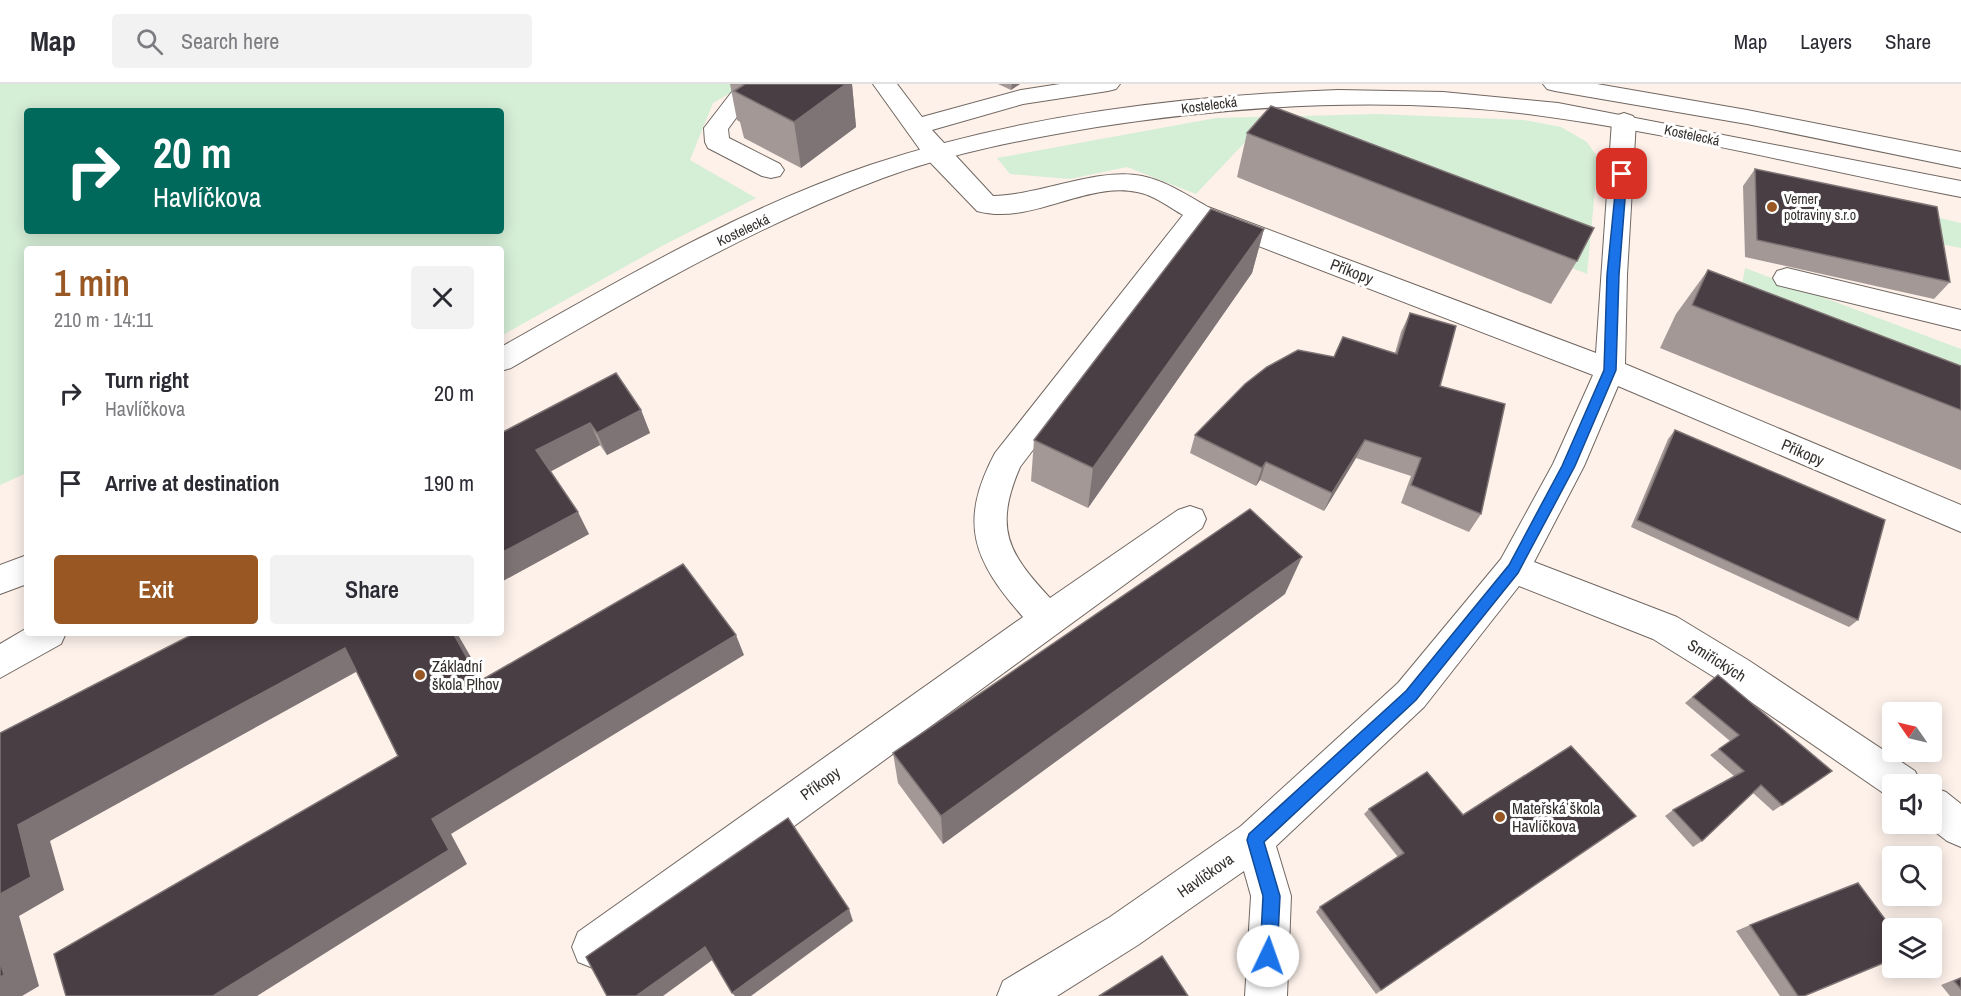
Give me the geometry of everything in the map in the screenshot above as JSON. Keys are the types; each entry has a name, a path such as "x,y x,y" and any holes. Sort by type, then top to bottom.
{"street":[{"path":"756,84 739,98 716,128 717,142 771,170"},
{"name":"Příkopy","path":"885,84 935,152 986,205 1019,204 1116,182 1141,184 1199,213 1610,370 1961,519"},
{"path":"915,127 1021,97 1108,84"},
{"path":"1555,84 1747,117 1961,160"},
{"name":"Kostelecká","path":"504,358 677,261 817,195 935,152 1017,134 1104,119 1222,103 1303,97 1449,99 1540,108 1624,121 1961,189"},
{"name":"Havlíčkova","path":"1018,996 1124,931 1255,840 1411,695 1514,569 1568,466 1610,370 1613,275 1624,121"},
{"path":"1047,619 1004,571 994,547 990,509 1006,462 1199,213"},
{"path":"1787,278 1961,320"},
{"name":"Příkopy","path":"593,947 1047,619 1190,519"},
{"name":"Smiřických","path":"1514,569 1665,628 1735,671 1887,774"},
{"path":"0,580 24,570"},
{"path":"0,662 44,636"},
{"path":"1942,814 1961,828"},
{"path":"1255,840 1271,896 1266,996"}],"green space":[{"path":"0,84 746,84 713,103 690,160 756,198 662,246 504,334 504,246 24,246 24,474 0,485"},
{"path":"1377,114 1524,120 1561,127 1587,142 1598,158 1587,274 1248,139 1196,194 1127,167 1070,179 1010,174 997,158 1216,118"},
{"path":"1940,218 1961,223 1961,248 1941,244"},
{"path":"1745,268 1961,349 1961,421 1742,285"}],"building":[{"path":"745,84 846,84 794,122 734,91"},
{"path":"1271,106 1594,228 1577,261 1247,133"},
{"path":"1755,169 1937,207 1950,282 1757,240"},
{"path":"1211,209 1264,229 1093,468 1034,440"},
{"path":"1708,270 1961,366 1961,410 1692,305"},
{"path":"1410,313 1456,326 1440,386 1505,404 1481,514 1411,485 1421,458 1365,440 1332,493 1266,462 1262,468 1195,435 1245,384 1267,367 1298,350 1334,357 1343,337 1397,354"},
{"path":"616,373 641,410 597,433 590,423 536,450 578,512 504,551 504,431"},
{"path":"1675,430 1885,520 1858,620 1637,520"},
{"path":"1250,509 1302,557 941,816 893,753"},
{"path":"683,564 736,635 432,819 449,850 213,996 66,996 54,954 398,756 345,648 18,825 31,877 0,894 0,733 189,636 455,636 480,681"},
{"path":"1718,675 1832,771 1782,805 1761,785 1702,841 1673,810 1744,771 1719,749 1739,735 1693,697"},
{"path":"1571,746 1636,816 1381,990 1320,907 1404,853 1369,809 1427,772 1463,815"},
{"path":"788,818 849,909 732,993 705,947 636,996 607,996 586,957"},
{"path":"1858,883 1884,918 1882,918 1882,964 1804,996 1798,996 1750,925"},
{"path":"1162,956 1188,996 1099,996"},
{"path":"0,961 4,975 0,977"},
{"path":"1961,978 1961,989 1954,981"}],"place":[{"name":"Verner potraviny s.r.o","path":"1772,207"},
{"name":"Základní škola Plhov","path":"420,675"},
{"name":"Mateřská škola Havlíčkova","path":"1500,817"}],"route":[{"path":"1268,956 1271,896 1255,840 1411,695 1514,569 1568,466 1610,370 1613,275 1622,174"}]}
